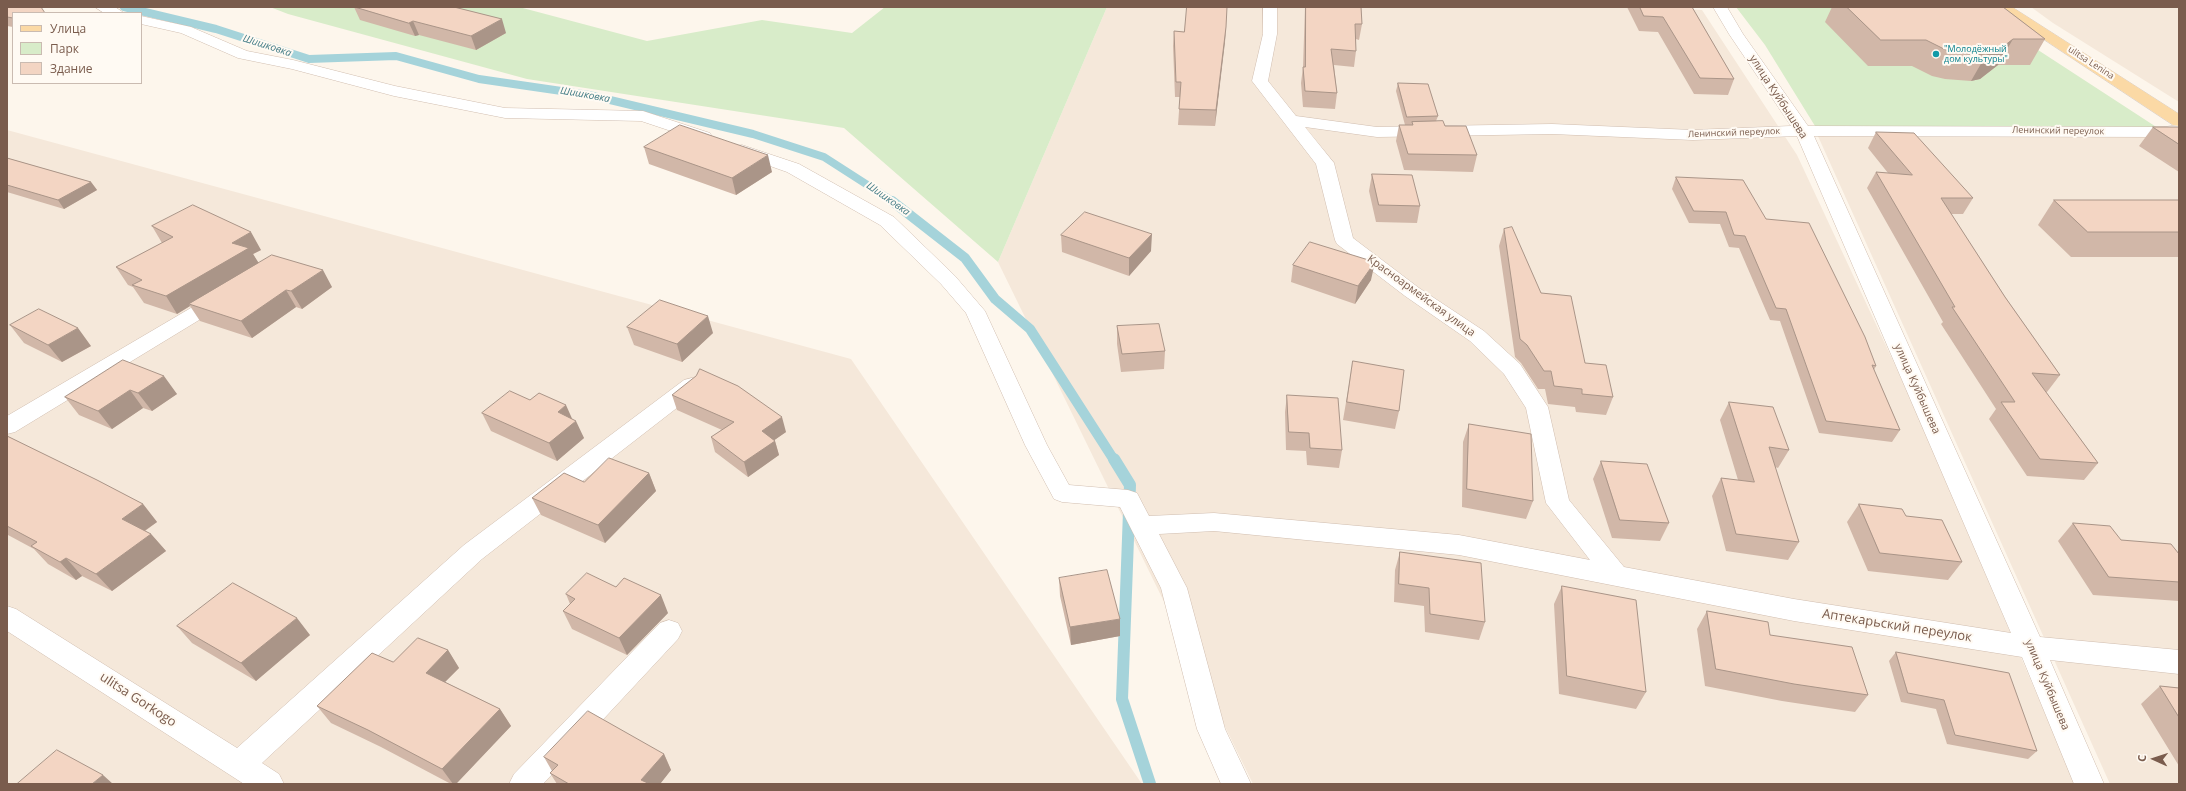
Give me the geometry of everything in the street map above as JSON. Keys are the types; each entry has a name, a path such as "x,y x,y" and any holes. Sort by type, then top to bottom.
{"main road":[{"name":"ulitsa Lenina","path":"2002,7 2179,121"}],"street":[{"path":"102,7 114,12"},
{"name":"Красноармейская улица","path":"1270,7 1270,34 1260,81 1324,163 1344,240 1412,292 1477,336 1512,369 1537,407 1558,503 1617,576"},
{"name":"улица Куйбышева","path":"1720,7 1736,34 1803,131 2031,646 2089,784"},
{"path":"142,20 186,30 243,55 293,65 394,91 505,113 643,116 793,168 887,220 948,280 975,311 1036,445 1062,493 1128,499 1174,588 1211,729 1236,784"},
{"name":"Ленинский переулок","path":"1290,120 1377,132 1552,129 1693,135 1803,131 2164,132 2179,130"},
{"path":"7,426 237,288"},
{"path":"239,765 473,552 692,385"},
{"name":"Аптекарьский переулок","path":"1142,525 1214,522 1459,545 1794,610 2031,646 2179,662"},
{"name":"ulitsa Gorkogo","path":"7,617 269,784"},
{"path":"524,784 669,631"}],"shaded area":[{"path":"1107,7 1641,7 1702,10 1797,155 1908,393 2075,784 1253,784 998,262"},
{"path":"2031,7 2179,7 2179,102 2053,23"},
{"path":"7,130 851,359 1142,784 7,784"},
{"path":"2164,132 2179,141 2179,784 2110,784 1817,134"}],"green space":[{"path":"270,7 519,7 647,41 762,20 852,33 885,7 1107,7 998,262 844,128 527,79 288,14"},
{"path":"1736,7 1972,7 2164,132 1815,126 1765,45"}],"building":[{"path":"7,7 41,7 44,12 12,12 12,18 7,17"},
{"path":"355,7 454,7 502,19 471,36 413,21 409,23"},
{"path":"1187,7 1227,7 1216,110 1179,109 1181,82 1176,82 1174,31 1184,32"},
{"path":"1306,7 1361,7 1362,24 1355,24 1356,51 1331,49 1337,93 1305,91 1303,67 1305,67"},
{"path":"1640,7 1692,7 1734,79 1700,78 1663,17 1644,16"},
{"path":"1847,7 2003,7 2045,39 2013,39 1995,53 1986,55 1959,53 1946,50 1926,40 1881,40"},
{"path":"1398,83 1428,84 1438,116 1407,117"},
{"path":"1443,121 1445,126 1466,126 1477,155 1408,154 1399,125 1413,125 1412,122"},
{"path":"680,125 768,155 732,178 644,147"},
{"path":"2153,127 2179,127 2179,144"},
{"path":"1876,132 1914,133 1973,198 1941,198 2005,297 2060,375 2032,373 2098,463 2040,459 2001,402 2015,402 1952,307 1955,307 1876,172 1912,175"},
{"path":"7,158 91,182 58,200 7,185"},
{"path":"1372,174 1412,175 1420,206 1379,205"},
{"path":"1676,177 1743,180 1766,219 1809,223 1865,337 1876,366 1872,365 1900,430 1826,421 1786,309 1776,308 1745,236 1734,235 1726,212 1694,211"},
{"path":"2054,200 2179,200 2179,232 2088,232"},
{"path":"193,205 251,232 232,243 249,248 166,296 132,285 142,280 116,267 173,237 152,226"},
{"path":"1085,212 1152,234 1129,258 1061,235"},
{"path":"1512,227 1541,293 1571,296 1585,363 1606,365 1613,397 1582,394 1582,389 1554,386 1551,371 1544,371 1527,345 1520,339 1504,229"},
{"path":"1310,242 1375,262 1358,286 1293,265"},
{"path":"272,255 323,270 291,291 286,290 241,321 189,304"},
{"path":"660,300 708,316 677,344 627,327"},
{"path":"39,309 78,328 48,345 10,325"},
{"path":"1159,324 1165,351 1122,354 1117,326"},
{"path":"123,360 164,376 138,393 130,390 98,411 65,397"},
{"path":"1353,361 1404,370 1399,411 1347,402"},
{"path":"700,369 738,386 782,417 762,431 775,441 744,462 711,437 734,422 672,395 696,376"},
{"path":"510,391 530,400 539,393 566,405 558,412 576,421 549,443 482,413"},
{"path":"1287,395 1338,398 1342,450 1310,448 1309,433 1289,432"},
{"path":"1729,402 1773,407 1789,450 1769,447 1799,542 1736,534 1721,478 1754,482"},
{"path":"1469,424 1531,434 1533,501 1467,489"},
{"path":"7,436 143,504 122,519 151,534 96,574 66,558 60,562 31,546 37,542 7,526"},
{"path":"609,458 649,473 598,525 532,498 564,473 584,482"},
{"path":"1601,461 1647,464 1669,523 1620,520"},
{"path":"1859,504 1902,509 1906,516 1942,520 1962,562 1880,553"},
{"path":"2073,523 2110,526 2121,540 2171,544 2179,554 2179,582 2109,577"},
{"path":"1400,552 1481,563 1485,622 1430,614 1429,588 1399,584"},
{"path":"1107,570 1120,619 1070,627 1059,578"},
{"path":"587,573 616,587 624,578 661,595 619,638 563,611 575,599 566,594"},
{"path":"233,583 297,618 241,663 177,626"},
{"path":"1562,586 1636,600 1646,692 1567,676"},
{"path":"1707,611 1768,622 1770,635 1852,647 1868,695 1794,684 1716,669"},
{"path":"418,638 448,650 426,673 500,709 442,769 368,730 317,706 372,653 393,662"},
{"path":"1896,652 2009,673 2037,751 1955,735 1944,700 1908,693"},
{"path":"2160,686 2179,688 2179,717"},
{"path":"588,711 664,754 641,780 650,784 569,784 550,773 558,765 544,757"},
{"path":"57,750 103,775 92,784 17,784"}],"waterway":[{"name":"Шишковка","path":"124,7 216,29 309,59 396,56 479,79 589,95 753,134 824,157 894,202"},
{"path":"892,201 965,258 995,299 1030,329 1114,460"},
{"path":"1114,459 1130,485 1122,699 1150,784"}],"place":[{"name":"\"Молодёжный дом культуры\"","path":"1936,54"}]}
